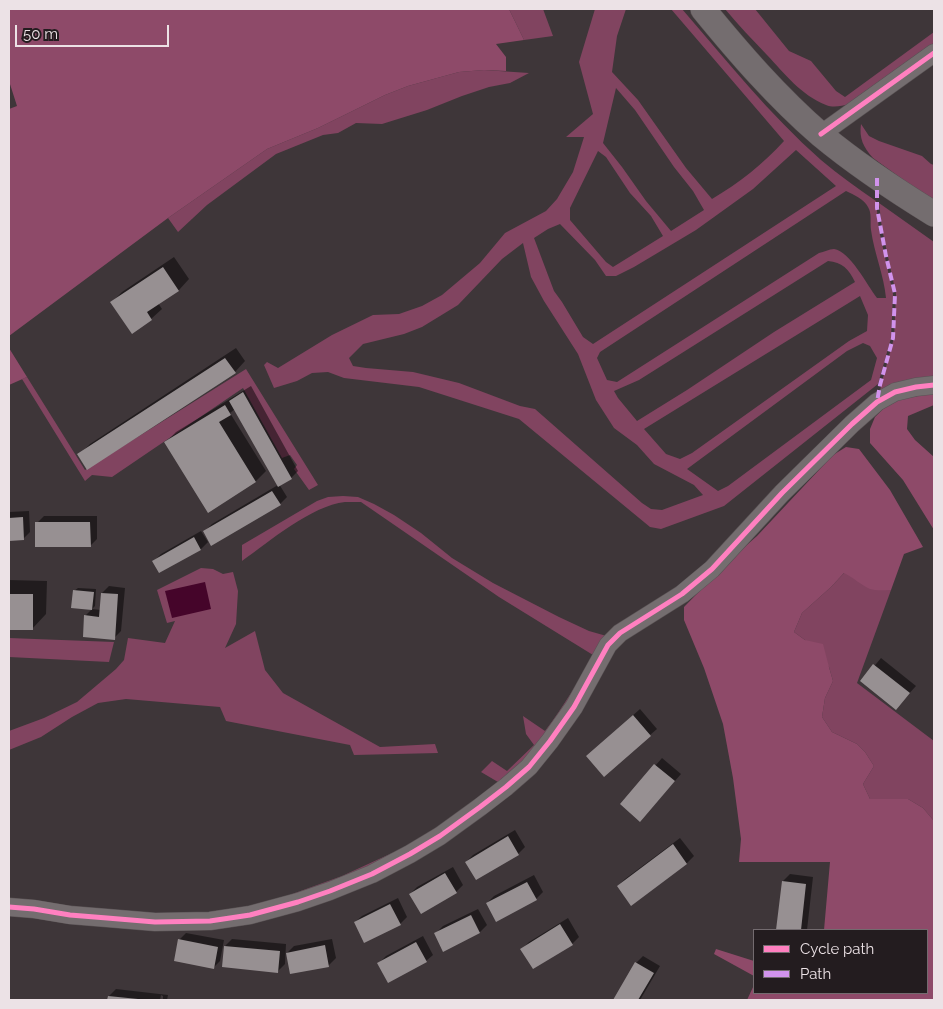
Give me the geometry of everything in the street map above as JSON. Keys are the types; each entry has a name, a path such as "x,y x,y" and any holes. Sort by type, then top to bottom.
{"main road":[{"path":"703,9 766,82 795,111 877,178 934,214"}],"street":[{"path":"821,134 934,53"},
{"path":"9,907 70,915 155,922 210,921 250,915 330,891 372,874 410,854 440,836 506,788 529,766 550,741 574,707 608,645 620,632 682,594 712,569 782,493 852,424 877,402 895,392 934,385"}],"shaded area":[{"path":"9,9 509,9 524,40 496,44 506,57 506,71 459,72 408,86 385,95 318,128 267,149 168,218 9,336 9,109 17,106 9,81"},
{"path":"509,9 543,9 553,36 524,40"},
{"path":"595,9 626,9 617,36 612,72 638,100 686,168 712,199 750,173 784,141 671,9 682,9 749,87 802,143 835,171 876,201 879,230 893,294 891,338 878,384 724,506 661,529 650,527 519,419 419,387 344,378 328,372 312,373 297,381 274,388 264,365 267,362 278,368 332,335 373,315 399,314 422,306 442,295 480,263 505,233 546,211 557,199 573,172 584,137 566,137 593,114 579,62","holes":["616,88 635,110 693,191 704,210 671,231 646,201 603,143","796,150 836,186 593,344 583,337 554,291 534,238 560,224 595,260 606,276 616,276 696,230 753,189","598,151 606,157 630,193 651,216 663,236 613,267 606,262 570,220 570,208","846,191 861,199 868,207 872,239 886,298 877,298 852,262 840,251 830,249 819,253 617,382 607,380 597,358 600,352","523,243 531,277 578,354 596,400 614,428 637,445 654,464 694,485 703,495 662,510 651,509 535,409 520,406 459,383 413,372 353,366 349,358 363,344 404,334 422,327 458,305 502,259","828,261 844,267 855,282 637,421 614,391 639,380","860,296 868,315 867,331 849,341 692,453 680,459 666,454 644,429","863,343 870,346 877,358 871,380 728,486 718,491 687,469 847,351"]},
{"path":"725,9 755,9 789,51 811,61 836,91 845,97 934,32 934,43 849,104 832,106 817,101 794,83"},
{"path":"484,70 529,73 510,83 489,87 382,124 356,123 338,133 323,135 276,154 207,205 178,232 168,218 267,149 318,128 385,95 408,86 459,72"},
{"path":"861,124 869,136 922,156 934,165 934,202 873,158 863,142"},
{"path":"879,203 934,242 934,382 880,394 894,338 896,294 882,229"},
{"path":"9,348 27,377 9,385"},
{"path":"246,369 318,485 309,490 294,469 297,465 290,455 282,458 243,388 112,477 92,475 85,481 22,379 27,377 85,470"},
{"path":"934,393 934,405 908,416 907,429 915,440 934,457 934,530 903,480 870,443 870,429 875,417 886,406 901,399"},
{"path":"846,447 859,449 890,490 923,547 904,554 891,590 870,589 844,573 802,613 794,632 805,640 823,644 833,681 825,698 822,717 832,732 857,744 874,766 863,784 870,799 908,799 923,808 934,821 934,1000 747,1000 753,987 753,994 928,994 928,929 824,929 830,862 739,862 741,839 733,778 723,724 704,668 684,620 684,607 731,559 757,536 833,455"},
{"path":"328,497 358,497 374,504 394,515 421,533 452,558 493,583 589,631 610,637 553,730 479,806 351,877 273,901 342,876 403,848 455,816 498,782 481,772 492,761 507,771 534,745 526,734 523,716 545,731 593,655 499,597 361,502 345,502 318,510 291,526 242,561 242,545 317,501"},
{"path":"201,568 213,569 223,574 233,572 238,591 236,624 225,648 255,631 265,670 283,693 380,747 435,744 438,753 354,755 350,745 226,721 220,707 126,699 98,703 41,737 9,750 9,731 44,718 77,702 116,669 124,660 128,638 165,643 175,621 167,623 157,590"},
{"path":"845,572 879,590 891,590 857,683 934,741 934,821 923,808 908,799 870,799 863,784 874,766 857,744 832,732 822,717 825,698 833,681 829,667 805,640 794,632 802,613"},
{"path":"205,582 211,609 172,618 165,591"},
{"path":"9,638 114,642 109,662 9,657"},
{"path":"716,949 753,961 753,975 714,954"}],"building":[{"path":"163,267 179,291 147,312 152,320 132,334 110,302"},
{"path":"225,358 236,373 87,470 77,454"},
{"path":"243,392 292,479 278,487 229,401"},
{"path":"225,405 231,415 219,422 256,482 208,513 164,442"},
{"path":"272,491 281,505 211,546 203,531"},
{"path":"23,517 24,540 9,541 9,518"},
{"path":"35,522 90,522 91,547 35,547"},
{"path":"194,537 201,550 159,573 152,561"},
{"path":"73,590 94,592 92,610 71,608"},
{"path":"101,593 118,594 115,640 83,637 84,615 99,617"},
{"path":"9,594 33,594 33,630 9,630"},
{"path":"873,664 910,693 896,710 860,681"},
{"path":"633,715 651,736 604,777 586,756"},
{"path":"654,764 675,781 640,822 620,804"},
{"path":"508,836 519,855 476,880 465,862"},
{"path":"673,844 687,864 631,906 617,886"},
{"path":"445,873 457,893 421,914 409,894"},
{"path":"782,881 806,884 801,929 776,929"},
{"path":"527,882 537,900 496,922 486,903"},
{"path":"390,904 401,925 364,943 354,922"},
{"path":"471,915 480,933 443,952 434,933"},
{"path":"560,924 573,945 533,969 520,949"},
{"path":"178,939 218,947 214,969 174,961"},
{"path":"416,942 427,962 388,983 377,963"},
{"path":"325,945 329,967 290,974 286,953"},
{"path":"224,946 280,951 278,973 222,967"},
{"path":"635,962 654,973 638,1000 613,1000"},
{"path":"108,996 138,999 138,1000 107,1000"}],"marked path":[{"path":"877,178 877,208 895,294 893,338 877,402"}],"cycle path":[{"path":"821,134 934,53"},
{"path":"9,907 70,915 155,922 210,921 250,915 298,902 372,874 410,854 440,836 480,807 529,767 574,707 608,645 620,633 682,594 712,569 782,493 852,424 877,402 895,392 934,385"}]}
